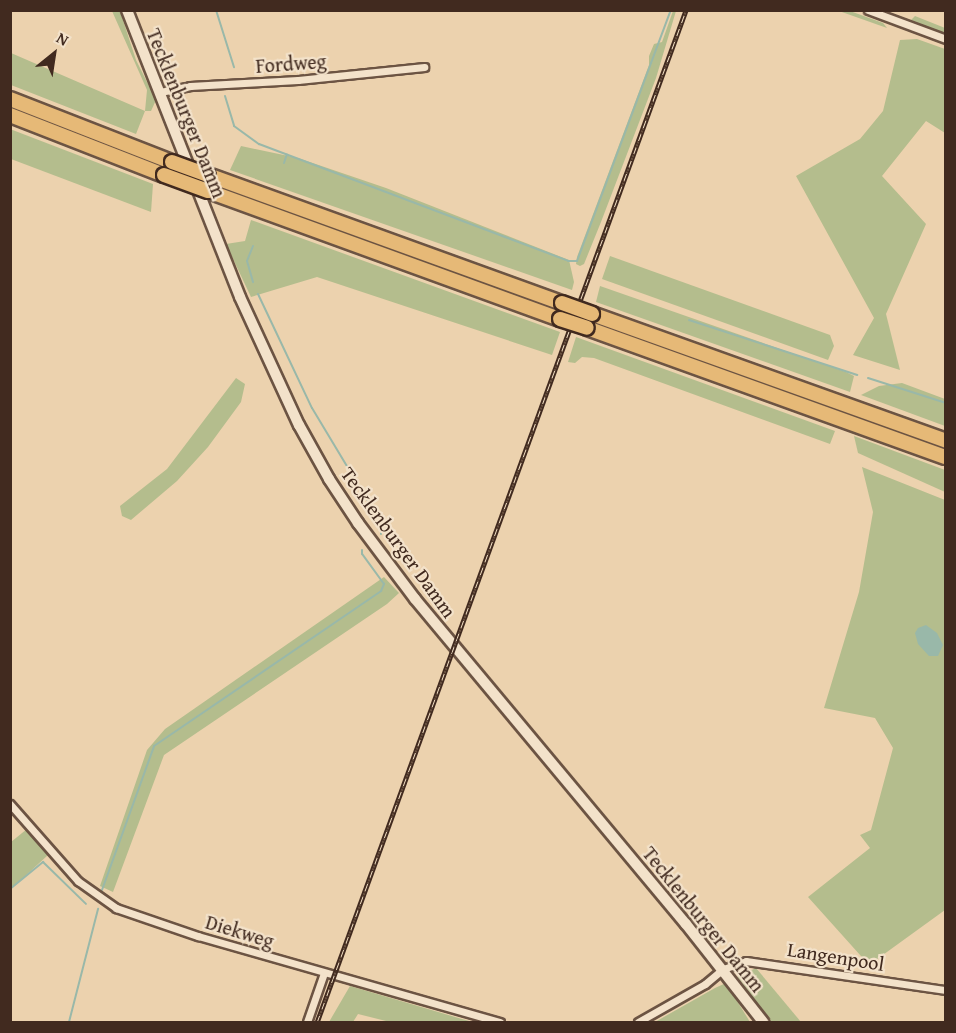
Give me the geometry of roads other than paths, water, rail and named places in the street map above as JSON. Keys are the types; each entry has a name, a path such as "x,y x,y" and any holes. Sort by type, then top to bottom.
{"highway":[{"path":"10,99 172,162 945,441"},
{"path":"10,116 164,175 945,457"}],"main road":[{"name":"Tecklenburger Damm","path":"126,10 244,307 299,425 335,488 415,599 723,969 762,1023"}],"street":[{"path":"868,10 945,39"},
{"name":"Fordweg","path":"160,92 190,86 298,80 424,67"},
{"name":"Diekweg","path":"10,804 78,881 116,908 324,973 500,1023"},
{"name":"Langenpool","path":"723,969 738,962 755,960 945,990"},
{"path":"638,1023 705,984 723,969"},
{"path":"307,1023 324,973"}],"waterway":[{"path":"216,10 234,67"},
{"path":"225,96 234,126 259,144 568,261 577,261 671,10"},
{"path":"284,163 287,154"},
{"path":"253,246 247,261 253,282"},
{"path":"258,294 312,408 381,523 381,534"},
{"path":"689,320 857,375"},
{"path":"868,378 946,403"},
{"path":"102,890 154,746 381,591 384,584 362,554 362,550"},
{"path":"10,889 43,862 86,904"},
{"path":"69,1022 98,909"}],"railway":[{"path":"317,1022 686,10"}]}
